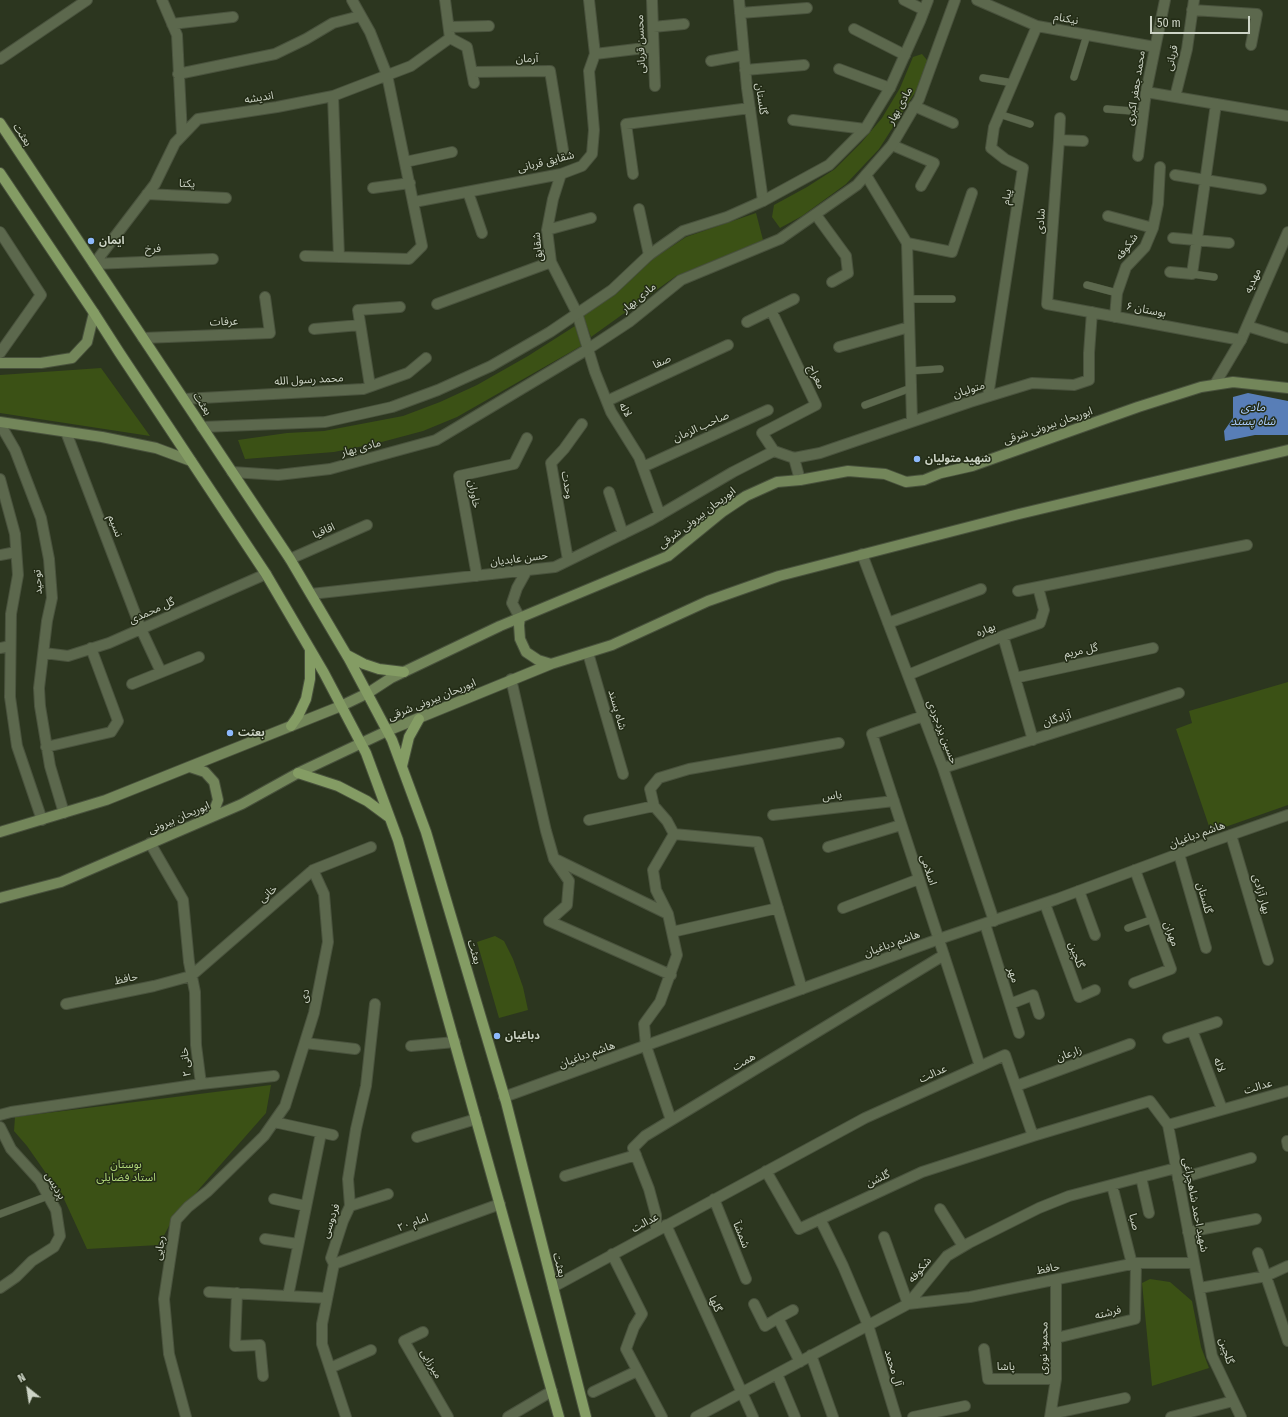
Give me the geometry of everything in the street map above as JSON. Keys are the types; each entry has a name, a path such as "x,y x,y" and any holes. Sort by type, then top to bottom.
{"main road":[{"name":"بعثت","path":"0,123 290,559 347,655 387,731 426,832 504,1097 586,1417"},
{"path":"0,173 266,574 310,648 366,753 400,848 559,1417"},
{"path":"0,363 41,363 72,358 87,342 94,313"},
{"name":"ابوریحان بیرونی شرقی","path":"341,706 368,693 390,678 500,626 668,556 722,512 746,496 777,482 800,480 848,471 885,474 906,482 924,480 941,473 972,466 1138,407 1201,387 1233,382 1288,388"},
{"path":"0,423 102,437 156,448 191,461"},
{"name":"ابوریحان بیرونی شرقی","path":"360,743 511,679 612,644 708,601 779,576 1133,486 1288,450"},
{"path":"520,618 518,625 520,639 526,652 538,660 551,664"},
{"path":"291,726 298,716 306,699 310,678 310,648"},
{"path":"347,655 364,664 379,669 404,672"},
{"path":"0,832 106,800 341,706"},
{"path":"402,768 409,737 419,719"},
{"name":"ابوریحان بیرونی","path":"0,898 61,882 242,804 298,773 360,743"},
{"path":"190,766 205,772 214,782 218,800 212,816"},
{"path":"298,773 338,786 367,801 390,818"}],"street":[{"path":"0,59 88,0"},
{"path":"162,0 177,35 182,135"},
{"path":"305,256 409,259 422,246 387,75 370,32 352,0"},
{"path":"445,0 450,38"},
{"path":"589,0 595,54 653,47"},
{"name":"محسن قربانی","path":"652,0 655,86"},
{"name":"گلستان","path":"739,0 745,70 763,202"},
{"path":"904,0 924,10"},
{"name":"مادی بهار","path":"202,427 325,422 392,407 438,390 491,366 550,332 612,290 649,255 683,231 727,217 763,202 829,165 865,129 890,88 928,0"},
{"name":"مادی بهار","path":"232,472 278,475 330,469 436,440 588,349 629,322 681,280 780,239 857,185 892,146 919,99 955,0"},
{"name":"نیکنام","path":"977,0 1037,26 1155,47"},
{"name":"محمد جعفر اکبری","path":"1138,156 1146,92 1165,0"},
{"path":"1193,5 1257,14 1251,45"},
{"name":"قربانی","path":"1174,97 1187,49 1193,5"},
{"path":"740,13 807,8"},
{"path":"178,74 275,54 306,39 333,23 360,16"},
{"path":"172,24 233,17"},
{"path":"653,27 684,24"},
{"path":"449,27 489,26"},
{"name":"پیام","path":"988,396 1023,168 1004,159 991,148 994,127 1037,26"},
{"path":"854,29 905,55"},
{"name":"اندیشه","path":"94,264 154,184 175,143 198,119 277,107 333,96 411,66 450,38"},
{"name":"آرمان","path":"450,38 467,47 473,78 550,71 563,150"},
{"name":"شقایق قربانی","path":"414,202 561,174 582,166 592,154 594,130 589,71 595,54"},
{"path":"711,61 744,55"},
{"path":"745,70 804,65"},
{"path":"839,68 890,88"},
{"path":"1146,92 1288,116"},
{"path":"333,96 339,257"},
{"path":"1170,272 1192,274 1216,104"},
{"path":"914,106 953,123"},
{"path":"633,174 626,124 750,108"},
{"name":"شادی","path":"1047,304 1060,118"},
{"path":"793,120 865,129"},
{"path":"1059,140 1083,141"},
{"path":"892,146 934,163 922,186"},
{"path":"405,162 452,152"},
{"name":"شکوفه","path":"1115,317 1117,293 1126,267 1145,247 1153,228 1158,204 1160,167"},
{"name":"شقایق","path":"561,174 553,199 547,230 551,262 577,313"},
{"path":"866,175 907,243 912,421"},
{"path":"1175,175 1261,189"},
{"path":"373,188 410,182"},
{"path":"468,192 482,233"},
{"name":"یکتا","path":"147,194 226,198"},
{"path":"907,243 952,252 972,194"},
{"path":"639,208 649,255"},
{"path":"816,215 846,256 848,273 832,282"},
{"path":"1108,216 1153,228"},
{"path":"547,230 591,218"},
{"path":"0,232 41,296 0,353"},
{"name":"مهدیه","path":"1215,384 1241,340 1288,232"},
{"path":"1174,238 1229,243"},
{"name":"فرخ","path":"94,264 213,259"},
{"path":"437,304 551,262"},
{"name":"عرفات","path":"143,338 270,333 265,297"},
{"path":"746,322 794,299"},
{"name":"بوستان ۶","path":"1047,304 1241,340"},
{"path":"370,386 358,310 400,307"},
{"name":"معراج","path":"771,310 816,405 762,433 774,451"},
{"name":"متولیان","path":"794,458 820,452 988,396 1032,383 1074,385 1089,380 1092,312"},
{"name":"لاله","path":"577,313 595,372 611,412 639,457 660,515"},
{"path":"314,329 360,325"},
{"path":"1247,326 1286,338"},
{"path":"839,347 909,327"},
{"name":"صفا","path":"607,401 728,345"},
{"name":"محمد رسول الله","path":"184,400 363,389 408,373 426,358"},
{"name":"صاحب الزمان","path":"643,467 768,410"},
{"name":"توحید","path":"0,423 15,450 41,518 49,559 52,598 47,620 39,688 40,706 50,766 64,813"},
{"name":"وحدت","path":"568,560 551,463 564,449 582,424"},
{"name":"نسیم","path":"66,432 141,629 161,672"},
{"name":"خاوران","path":"477,576 459,476 514,464 527,438"},
{"path":"774,451 794,458 800,480"},
{"name":"حسن عابدیان","path":"311,594 555,567 660,515 733,472 774,451"},
{"path":"0,479 15,534 18,575 11,614 10,698 17,746 42,820"},
{"path":"609,492 623,534"},
{"name":"اقاقیا","path":"290,559 367,525"},
{"path":"1018,591 1247,545"},
{"path":"0,555 16,552"},
{"name":"حسین یزدجردی","path":"862,554 943,768 989,922"},
{"path":"520,618 512,603 517,588 527,570"},
{"name":"گل محمدی","path":"44,653 68,656 109,643 266,574"},
{"name":"بهاره","path":"908,675 1003,636 1040,623 1044,610 1038,587"},
{"path":"888,623 981,589"},
{"path":"1003,636 1033,740"},
{"path":"0,648 10,646"},
{"path":"46,747 111,732 118,721 91,648"},
{"name":"گل مریم","path":"1015,678 1153,648"},
{"name":"شاه پسند","path":"588,653 623,774"},
{"path":"132,684 200,656"},
{"path":"511,679 544,823 554,859 569,881 566,905 549,921 670,975"},
{"name":"آزادگان","path":"943,768 1179,693"},
{"name":"اسلامی","path":"923,716 872,734 980,1066"},
{"path":"674,834 667,821 654,806 650,789 659,778 689,769 839,743"},
{"name":"یاس","path":"773,815 894,801"},
{"path":"589,820 654,806"},
{"name":"هاشم دباغیان","path":"504,1097 939,939 1045,904 1288,815"},
{"path":"828,847 901,825"},
{"path":"674,834 758,842 802,989"},
{"path":"671,1120 646,1046 644,1024 660,1002 677,955 668,914 656,890 653,870 674,834"},
{"name":"بهار آزادی","path":"1231,835 1268,960"},
{"name":"خانی ۲","path":"0,1115 11,1112 201,1084 196,1045 195,992 191,976 183,900 150,843"},
{"name":"خانی","path":"191,976 313,870 371,847"},
{"name":"گلستان","path":"1179,854 1206,948"},
{"path":"554,859 668,914"},
{"name":"دی","path":"274,1122 285,1106 314,1013 328,942 324,894 313,870"},
{"name":"مهران","path":"1134,983 1171,969 1135,870"},
{"path":"843,908 918,879"},
{"path":"1079,891 1094,935"},
{"name":"گلچین","path":"1045,904 1079,997 1095,990"},
{"path":"672,932 778,908"},
{"name":"مهر","path":"989,922 1019,1034"},
{"name":"همت","path":"636,1155 633,1148 645,1136 944,955"},
{"name":"حافظ","path":"66,1004 154,986 191,976"},
{"path":"1010,1004 1033,995 1039,1014"},
{"name":"فردوسی","path":"346,1417 322,1344 322,1324 334,1264 331,1258 343,1221 350,1206 348,1179 356,1129 366,1086 375,1004"},
{"path":"1168,1038 1217,1022"},
{"name":"لاله","path":"1192,1030 1222,1110"},
{"path":"411,1046 455,1042"},
{"path":"304,1043 355,1048"},
{"name":"زارعان","path":"1016,1086 1130,1044"},
{"name":"عدالت","path":"553,1287 864,1118 1005,1055 1033,1136"},
{"path":"201,1084 274,1076"},
{"name":"عدالت","path":"1168,1125 1288,1091"},
{"path":"1033,1136 1150,1102 1168,1125"},
{"path":"417,1137 476,1119"},
{"path":"274,1122 332,1135"},
{"name":"رجایی","path":"186,1417 169,1354 164,1299 176,1220 264,1136 274,1122"},
{"name":"شهید احمد شاهچراغی","path":"1168,1125 1200,1288"},
{"name":"پردیس","path":"0,1127 11,1150 40,1181 56,1210 60,1236 54,1247 32,1261 16,1277 0,1288"},
{"path":"288,1296 321,1133"},
{"name":"گلشن","path":"766,1171 799,1229 922,1172 1033,1136"},
{"path":"565,1176 636,1155 649,1189 656,1215 656,1230"},
{"path":"1178,1179 1251,1158"},
{"name":"شکوفه","path":"696,1417 908,1304 947,1256 964,1246 1039,1208 1069,1196 1176,1168"},
{"path":"1141,1177 1149,1213"},
{"name":"صبا","path":"1112,1185 1134,1264"},
{"path":"350,1206 388,1194"},
{"path":"274,1199 306,1206"},
{"name":"شمشآ","path":"714,1199 746,1279"},
{"name":"امام ۲۰","path":"334,1264 500,1204"},
{"path":"940,1209 964,1246"},
{"name":"آل محمد","path":"820,1219 843,1266 868,1325 896,1417"},
{"path":"1188,1232 1256,1220"},
{"name":"گلها","path":"666,1226 742,1393"},
{"path":"884,1237 908,1304"},
{"path":"265,1239 298,1244"},
{"path":"1258,1253 1288,1341"},
{"path":"612,1254 642,1314 634,1327 626,1349 662,1417"},
{"name":"حافظ","path":"908,1304 970,1297 1134,1264 1194,1263"},
{"name":"فرشته","path":"1056,1338 1135,1319 1134,1264"},
{"path":"1200,1288 1266,1276 1288,1266"},
{"name":"محمود نوری","path":"1050,1415 1056,1379 1056,1280"},
{"name":"گلچین","path":"1200,1288 1212,1356 1241,1417"},
{"path":"209,1292 327,1298"},
{"path":"236,1293 235,1346 260,1345 263,1376"},
{"path":"754,1304 765,1326 793,1310"},
{"path":"778,1318 800,1362"},
{"name":"میرزایی","path":"423,1332 404,1341 448,1417"},
{"name":"پاشا","path":"984,1349 988,1379 1056,1379"},
{"path":"330,1368 371,1350"},
{"path":"811,1355 833,1417"},
{"path":"593,1392 637,1371"},
{"path":"777,1374 795,1417"},
{"path":"508,1417 552,1391"},
{"path":"742,1393 753,1417"},
{"path":"1050,1415 1125,1398"},
{"path":"1171,1417 1233,1401"},
{"path":"912,1417 965,1406"}],"lane":[{"path":"1074,77 1087,35"},
{"path":"983,78 1013,83"},
{"path":"1107,109 1144,112"},
{"path":"1000,114 1030,124"},
{"path":"1192,274 1214,277"},
{"path":"1088,285 1117,293"},
{"path":"908,299 952,299"},
{"path":"910,371 940,369"},
{"path":"865,405 911,388"},
{"path":"1128,928 1153,919"},
{"path":"0,1214 48,1196"}],"green space":[{"path":"922,54 932,66 879,149 846,184 802,216 780,228 772,217 774,205 807,187 835,169 861,143 882,118 900,88 913,57"},
{"path":"756,213 763,240 676,276 591,337 583,316 615,295 653,259 686,237"},
{"path":"575,326 581,346 457,417 423,431 378,443 334,452 245,459 238,440 287,433 324,431 403,416 440,402 477,385 528,356"},
{"path":"101,368 150,436 0,413 0,375"},
{"path":"1288,682 1288,805 1211,832 1176,729 1192,723 1189,711"},
{"path":"495,936 504,941 513,959 523,987 528,1010 499,1018 477,942"},
{"name":"بوستان استاد فضایلی","path":"271,1085 266,1113 200,1188 169,1226 159,1245 87,1249 64,1199 27,1146 14,1131 15,1117"},
{"path":"1150,1279 1170,1282 1192,1301 1201,1347 1209,1368 1152,1386 1142,1283"}],"water":[{"name":"مادی شاه پسند","path":"1248,393 1288,401 1288,435 1255,435 1225,441 1224,431 1233,418 1233,397"}],"place":[{"name":"ایمان","path":"91,241"},
{"name":"شهید متولیان","path":"917,459"},
{"name":"بعثت","path":"230,733"},
{"name":"دباغیان","path":"497,1036"}]}
